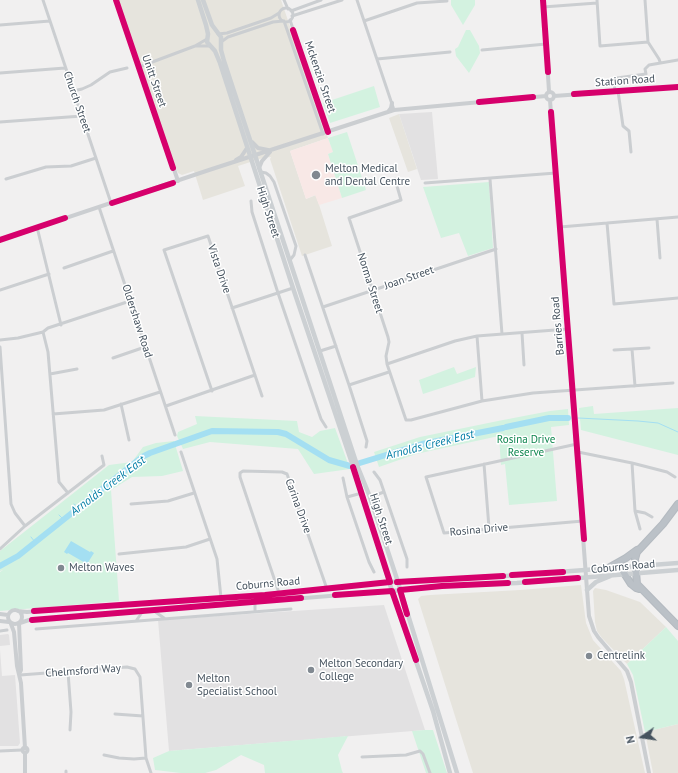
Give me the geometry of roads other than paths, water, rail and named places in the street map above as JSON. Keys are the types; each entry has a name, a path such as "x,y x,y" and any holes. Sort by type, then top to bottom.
{"highway":[{"path":"678,504 663,524 636,554 635,559 636,582 641,589 678,626"},
{"path":"610,567 626,558 644,544"},
{"path":"624,573 636,588 641,589"}],"main road":[{"path":"198,0 206,25 208,38 207,42 211,46 217,46 221,42 221,37 212,25 203,0"},
{"path":"208,38 212,35 218,34"},
{"name":"High Street","path":"221,42 221,50 224,61 290,260 295,287"},
{"name":"High Street","path":"211,46 220,63 250,157 318,352 355,466 365,492 370,497 457,773"},
{"name":"High Street","path":"365,492 364,499 392,591 416,660 450,773"},
{"path":"364,499 370,497"},
{"name":"Coburns Road","path":"390,582 516,575 678,563"},
{"name":"Coburns Road","path":"392,591 586,578 624,573 678,570"},
{"path":"587,590 596,582 609,578 614,574"},
{"path":"515,583 516,575"}],"street":[{"name":"Church Street","path":"43,0 111,203"},
{"name":"Unitt Street","path":"116,0 178,181"},
{"path":"218,34 227,33 271,18 280,13 283,0"},
{"path":"283,0 289,10 291,18"},
{"path":"282,9 289,10 321,0"},
{"path":"221,42 228,37 273,22 284,21 342,0"},
{"path":"357,0 394,110"},
{"path":"542,0 550,91 554,96 553,99 550,100 547,99 546,96"},
{"path":"645,0 648,42 660,62"},
{"path":"364,21 417,3 447,1"},
{"path":"543,7 597,1 600,46 648,42"},
{"path":"280,13 280,18 284,21"},
{"name":"Mckenzie Street","path":"291,18 328,132"},
{"path":"0,25 50,20"},
{"name":"Mckenzie Street","path":"284,21 323,134"},
{"path":"139,67 195,46 208,38"},
{"path":"482,50 546,44"},
{"path":"195,46 211,46"},
{"path":"377,59 450,52"},
{"path":"630,152 629,131 623,126 614,82 617,78 646,74 645,69 649,65 678,60"},
{"path":"0,73 66,68"},
{"path":"73,91 91,86 110,72 127,68"},
{"name":"Station Road","path":"554,96 678,87"},
{"path":"546,96 546,93 550,91"},
{"path":"0,240 394,110 546,96"},
{"name":"Barries Road","path":"550,100 590,616 594,631 602,644 627,671 632,682 649,773"},
{"path":"388,112 392,103"},
{"path":"0,122 82,116"},
{"path":"249,139 258,148 271,150"},
{"path":"231,163 241,157 247,148"},
{"path":"260,170 264,158 271,150"},
{"path":"6,179 46,167 71,166 96,158"},
{"name":"High Street","path":"260,170 270,176 274,182 296,246 294,255 290,260"},
{"path":"425,183 556,173"},
{"name":"Norma Street","path":"395,179 400,200 349,218 388,337 389,342 386,356 387,364 406,420 411,420 482,401"},
{"path":"490,179 502,334"},
{"name":"High Street","path":"251,201 252,212 278,293 321,419 326,427"},
{"name":"Oldershaw Road","path":"99,207 175,435"},
{"path":"560,227 678,217"},
{"path":"657,218 660,258"},
{"path":"607,223 614,304 678,298"},
{"path":"37,227 61,324"},
{"name":"Vista Drive","path":"212,391 164,250 208,236 262,396"},
{"name":"Joan Street","path":"323,307 496,249"},
{"path":"64,268 113,251"},
{"path":"305,255 349,385 366,441 366,447"},
{"path":"0,290 49,274"},
{"path":"232,308 295,287"},
{"path":"0,340 18,338 43,332 48,328 130,301"},
{"path":"387,364 455,341 477,336 568,329"},
{"path":"43,332 48,352 58,482 68,493"},
{"path":"522,332 524,365"},
{"path":"477,336 482,401 533,393 673,383"},
{"path":"318,352 336,346"},
{"path":"0,347 11,504 14,513 25,526"},
{"path":"113,358 145,347"},
{"path":"614,350 650,348"},
{"path":"632,349 635,386"},
{"path":"50,374 77,369"},
{"path":"349,385 389,372"},
{"path":"166,406 255,375"},
{"path":"53,414 104,410 160,392"},
{"path":"121,404 130,440"},
{"name":"Rosina Drive","path":"577,444 426,477 444,533 489,528 583,522"},
{"path":"181,452 218,564 221,605"},
{"path":"578,452 667,472 675,477"},
{"path":"0,549 25,526 104,465 102,456"},
{"path":"632,463 635,511 640,529"},
{"path":"484,464 489,528"},
{"name":"Carina Drive","path":"279,593 240,477 240,473 243,471 282,472 287,474 327,589"},
{"name":"High Street","path":"374,472 378,477 384,492 407,559 407,567"},
{"path":"343,478 347,498 369,562 374,572"},
{"name":"High Street","path":"347,498 365,492"},
{"name":"High Street","path":"370,497 384,492"},
{"path":"131,504 168,501 194,493"},
{"path":"635,511 645,512 652,517"},
{"path":"119,554 186,547 210,539"},
{"name":"Coburns Road","path":"18,611 27,612 220,598 390,582"},
{"name":"Coburns Road","path":"19,623 30,620 255,603 352,593 392,591"},
{"name":"Coburns Road","path":"255,603 255,611"},
{"path":"108,606 109,614"},
{"path":"36,628 290,608"},
{"path":"8,615 13,610 18,611 22,616 19,623 20,675 26,773"},
{"path":"154,611 164,618"},
{"path":"136,621 144,612"},
{"path":"0,614 8,615"},
{"path":"8,615 14,632 17,666 20,675"},
{"path":"0,622 15,625 19,623"},
{"path":"0,631 7,630"},
{"name":"Chelmsford Way","path":"20,675 127,667 135,669 140,677 146,758 151,773"},
{"path":"68,672 71,712 70,730"},
{"path":"115,714 143,716"},
{"path":"0,750 24,750"},
{"path":"362,757 406,755 420,751 423,754 430,773"},
{"path":"104,755 119,758 146,758"}],"water":[{"path":"71,541 94,553 87,564 64,552"}],"waterway":[{"name":"Arnolds Creek East","path":"506,427 549,418 568,418"},
{"name":"Arnolds Creek East","path":"578,418 658,423 678,432"},
{"name":"Arnolds Creek East","path":"0,566 18,556 142,457 212,431 278,432 286,434 329,460 350,466 422,444 503,428"},
{"name":"Arnolds Creek East","path":"91,490 95,495"},
{"name":"Arnolds Creek East","path":"74,504 79,508"},
{"name":"Arnolds Creek East","path":"59,515 64,520"},
{"name":"Arnolds Creek East","path":"58,527 60,523"},
{"name":"Arnolds Creek East","path":"31,537 35,542"}],"place":[{"name":"Melton Medical and Dental Centre","path":"316,175"},
{"name":"Melton Waves","path":"61,568"},
{"name":"Centrelink","path":"589,656"},
{"name":"Melton Secondary College","path":"311,670"},
{"name":"Melton Specialist School","path":"189,685"}],"park label":[{"name":"Rosina Drive Reserve","path":"526,446"}]}
